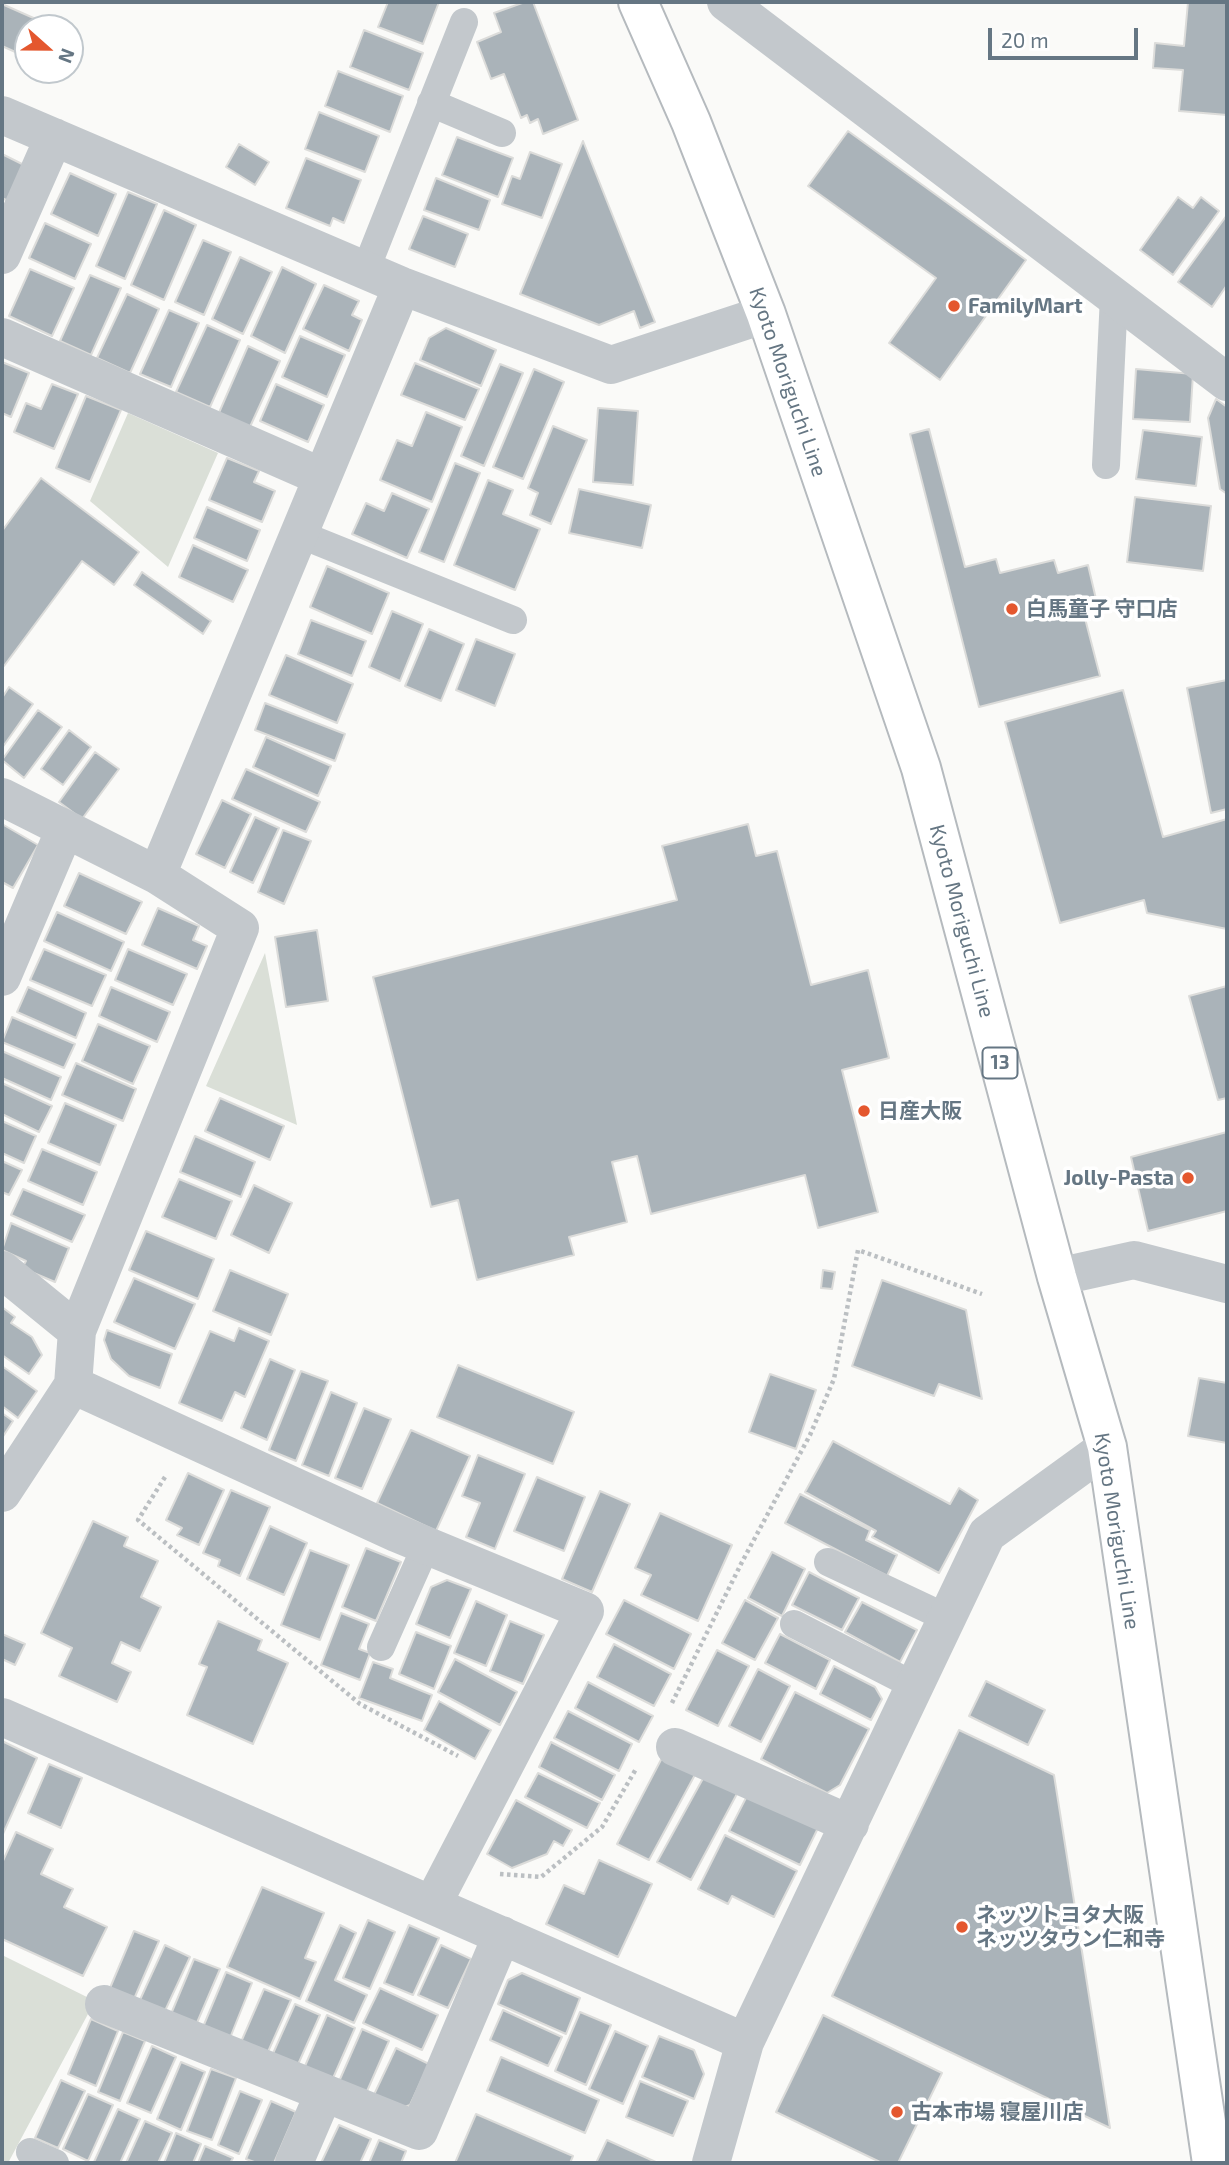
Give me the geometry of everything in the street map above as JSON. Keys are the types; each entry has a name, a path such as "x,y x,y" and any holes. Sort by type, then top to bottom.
{"main road":[{"name":"Kyoto Moriguchi Line","path":"638,2 691,122 766,314 921,768 1057,1277 1107,1447 1212,2163"}],"street":[{"path":"726,2 1227,382"},
{"path":"2,115 402,286 611,365 766,314"},
{"path":"2,255 54,138"},
{"path":"157,875 402,286"},
{"path":"2,337 322,477"},
{"path":"2,797 157,875 240,928 77,1331 73,1385 2,1493"},
{"path":"2,977 65,829"},
{"path":"1057,1277 1134,1260 1227,1284"},
{"path":"2,1270 77,1331"},
{"path":"73,1385 426,1546 585,1611 432,1905"},
{"path":"711,2163 745,2042 987,1534 1107,1447"},
{"path":"2,1717 745,2042"},
{"path":"658,1753 849,1824"},
{"path":"104,2004 419,2131 502,1936"},
{"path":"294,2163 324,2093"}],"lane":[{"path":"366,270 464,22"},
{"path":"431,103 502,133"},
{"path":"1106,466 1114,296"},
{"path":"299,534 513,620"},
{"path":"382,1647 426,1546"},
{"path":"828,1562 947,1618"},
{"path":"794,1624 915,1686"}],"path":[{"path":"670,1707 741,1562 810,1435 834,1379 858,1250 982,1294"},
{"path":"190,1438 138,1520 360,1704 498,1778"},
{"path":"450,1869 541,1877 602,1828 658,1753"}],"shaded area":[{"path":"128,413 218,453 168,567 90,501"},
{"path":"265,953 297,1125 206,1086"},
{"path":"2,1955 95,2001 8,2163 2,2163"}],"building":[{"path":"388,2 439,2 423,44 378,27"},
{"path":"525,2 533,2 578,120 543,134 538,119 530,123 527,115 521,118 504,74 491,79 477,42 501,32 494,13"},
{"path":"1188,2 1227,2 1227,115 1179,111 1183,70 1153,68 1155,43 1184,46"},
{"path":"2,4 24,14 14,14 14,51 2,46"},
{"path":"364,30 423,53 409,90 350,67"},
{"path":"338,71 403,96 390,132 325,106"},
{"path":"319,112 379,136 365,172 305,149"},
{"path":"848,131 1026,260 940,380 889,343 936,278 808,186"},
{"path":"457,137 513,158 498,197 442,175"},
{"path":"583,141 655,322 640,328 634,311 599,325 520,294"},
{"path":"239,144 269,162 255,185 226,167"},
{"path":"530,152 562,164 542,218 502,204 512,176 520,179"},
{"path":"2,154 24,165 8,201 2,198"},
{"path":"306,158 361,180 344,223 333,218 330,226 286,208"},
{"path":"70,173 116,194 98,236 51,214"},
{"path":"436,178 490,200 479,230 424,210"},
{"path":"128,192 157,204 125,279 96,266"},
{"path":"1178,197 1193,208 1201,197 1219,211 1173,275 1140,250"},
{"path":"164,210 196,225 164,300 131,285"},
{"path":"1227,215 1227,285 1212,307 1178,282"},
{"path":"423,216 468,234 455,267 409,249"},
{"path":"45,223 91,244 75,279 29,258"},
{"path":"203,240 231,252 204,315 175,302"},
{"path":"240,257 272,272 243,334 212,319"},
{"path":"282,267 316,284 285,353 251,336"},
{"path":"30,269 74,288 52,336 9,316"},
{"path":"90,275 121,288 91,355 60,341"},
{"path":"324,285 359,301 352,315 362,320 349,351 303,329"},
{"path":"127,294 159,309 130,373 97,358"},
{"path":"169,310 199,323 171,387 140,374"},
{"path":"207,325 240,340 210,407 176,392"},
{"path":"446,328 496,350 481,386 420,360 429,338"},
{"path":"300,336 345,355 327,397 282,377"},
{"path":"248,346 280,361 249,429 218,415"},
{"path":"2,362 29,373 11,417 2,413"},
{"path":"415,363 479,389 465,420 401,395"},
{"path":"500,364 523,373 484,466 461,456"},
{"path":"534,369 564,382 523,479 493,467"},
{"path":"1136,369 1193,374 1190,422 1133,419"},
{"path":"52,384 78,394 54,449 14,432 26,403 41,409"},
{"path":"276,384 324,405 308,442 260,421"},
{"path":"86,396 121,410 90,482 56,468"},
{"path":"1216,399 1227,407 1227,494 1220,489 1208,418"},
{"path":"598,408 638,411 633,485 593,482"},
{"path":"426,412 462,427 432,502 380,480 397,440 412,446"},
{"path":"553,426 587,440 551,524 530,515 538,493 528,488"},
{"path":"929,429 965,567 996,559 1000,573 1054,560 1058,573 1088,565 1096,599 1081,603 1100,676 979,707 910,434"},
{"path":"1143,430 1202,437 1196,486 1136,479"},
{"path":"227,458 259,471 254,482 275,491 262,522 209,500"},
{"path":"455,463 480,473 444,562 419,552"},
{"path":"41,478 139,552 114,585 82,561 4,666 2,531"},
{"path":"488,480 513,490 503,514 540,529 515,590 454,565"},
{"path":"579,489 651,505 642,548 569,533"},
{"path":"392,493 429,509 407,558 352,534 366,503 384,511"},
{"path":"1135,497 1211,506 1203,571 1127,562"},
{"path":"207,507 260,530 247,561 194,538"},
{"path":"193,545 248,570 233,602 179,577"},
{"path":"327,566 389,593 372,634 310,607"},
{"path":"142,572 211,621 203,634 134,585"},
{"path":"392,611 423,624 400,681 369,667"},
{"path":"311,620 366,641 352,676 298,654"},
{"path":"429,629 464,644 441,701 405,686"},
{"path":"476,639 515,654 495,706 456,690"},
{"path":"286,655 353,684 337,723 269,695"},
{"path":"1227,680 1227,809 1211,813 1187,688"},
{"path":"9,687 33,704 2,748 2,698"},
{"path":"1123,690 1163,837 1227,819 1227,929 1147,913 1144,900 1060,923 1005,722"},
{"path":"265,703 345,734 335,761 255,730"},
{"path":"38,710 62,727 24,778 2,760"},
{"path":"69,730 91,747 63,785 41,769"},
{"path":"266,737 331,766 318,796 253,767"},
{"path":"95,752 119,769 82,819 59,802"},
{"path":"246,769 320,802 306,832 232,799"},
{"path":"222,800 251,814 225,868 196,854"},
{"path":"255,817 279,828 253,883 230,872"},
{"path":"2,824 38,845 13,888 2,882"},
{"path":"748,824 756,856 777,851 811,985 868,970 889,1058 842,1070 878,1212 818,1228 805,1175 651,1214 637,1156 612,1162 627,1222 569,1237 574,1255 477,1280 458,1200 431,1207 373,977 677,900 662,846"},
{"path":"283,830 311,841 284,904 258,892"},
{"path":"79,873 142,902 126,934 64,906"},
{"path":"158,908 199,926 193,940 207,946 197,969 142,945"},
{"path":"57,912 124,942 111,971 44,941"},
{"path":"317,930 328,1001 286,1007 275,937"},
{"path":"44,949 106,975 92,1006 30,980"},
{"path":"128,949 187,974 173,1005 115,980"},
{"path":"1227,986 1227,1098 1218,1100 1189,996"},
{"path":"28,987 86,1013 76,1038 17,1012"},
{"path":"111,987 170,1012 157,1042 99,1016"},
{"path":"12,1017 75,1044 64,1068 2,1042"},
{"path":"98,1024 150,1046 133,1084 82,1061"},
{"path":"2,1051 61,1077 51,1100 2,1078"},
{"path":"76,1063 136,1089 123,1121 62,1095"},
{"path":"2,1083 52,1106 39,1132 2,1114"},
{"path":"220,1098 284,1126 270,1160 205,1131"},
{"path":"65,1103 116,1125 100,1165 48,1143"},
{"path":"2,1121 36,1136 24,1163 2,1153"},
{"path":"1227,1132 1227,1211 1148,1231 1131,1157"},
{"path":"195,1136 255,1162 241,1197 180,1172"},
{"path":"42,1149 97,1172 83,1205 28,1181"},
{"path":"2,1161 22,1170 9,1195 2,1192"},
{"path":"179,1179 232,1201 216,1239 162,1217"},
{"path":"254,1185 292,1203 269,1253 231,1235"},
{"path":"23,1189 85,1215 72,1242 11,1215"},
{"path":"11,1223 69,1248 55,1282 22,1268 26,1261 2,1250"},
{"path":"146,1231 214,1259 198,1299 129,1270"},
{"path":"230,1270 288,1294 271,1335 213,1311"},
{"path":"823,1270 835,1272 832,1289 821,1288"},
{"path":"134,1278 195,1304 175,1349 114,1322"},
{"path":"882,1280 966,1310 982,1399 939,1384 934,1396 852,1366"},
{"path":"2,1307 15,1317 11,1323 32,1337 42,1355 29,1374 2,1355"},
{"path":"239,1328 269,1341 245,1397 235,1392 222,1421 179,1403 210,1331 234,1341"},
{"path":"107,1330 172,1354 160,1388 129,1376 111,1359 104,1340"},
{"path":"270,1359 295,1370 267,1440 241,1428"},
{"path":"458,1365 574,1412 553,1464 437,1417"},
{"path":"2,1366 37,1391 18,1418 2,1406"},
{"path":"301,1371 328,1381 296,1461 269,1450"},
{"path":"770,1374 816,1390 796,1449 749,1432"},
{"path":"1199,1378 1227,1383 1227,1443 1188,1436"},
{"path":"331,1392 357,1403 329,1476 302,1465"},
{"path":"364,1408 391,1419 362,1489 335,1478"},
{"path":"2,1413 13,1421 2,1438"},
{"path":"411,1430 470,1456 436,1531 377,1503"},
{"path":"833,1441 950,1504 959,1488 978,1500 939,1573 872,1537 876,1531 805,1492"},
{"path":"478,1455 525,1474 495,1549 466,1537 480,1503 462,1496"},
{"path":"188,1473 224,1490 199,1545 177,1535 182,1528 166,1520"},
{"path":"537,1477 585,1497 564,1551 514,1531"},
{"path":"231,1490 270,1507 240,1576 218,1566 220,1560 203,1553"},
{"path":"600,1491 630,1504 592,1592 562,1579"},
{"path":"800,1494 870,1530 866,1540 897,1555 887,1576 785,1523"},
{"path":"660,1513 732,1545 698,1621 641,1595 651,1575 635,1568"},
{"path":"93,1521 128,1537 124,1546 158,1561 141,1597 161,1607 140,1651 121,1642 112,1663 131,1672 117,1702 59,1676 72,1648 41,1633"},
{"path":"270,1526 307,1543 284,1595 247,1579"},
{"path":"366,1548 401,1562 376,1621 342,1607"},
{"path":"310,1550 349,1565 320,1640 281,1625"},
{"path":"772,1552 805,1569 782,1616 748,1598"},
{"path":"809,1572 859,1598 842,1630 792,1605"},
{"path":"447,1580 471,1589 450,1638 416,1624 431,1587"},
{"path":"624,1600 691,1634 674,1669 606,1634"},
{"path":"745,1600 778,1618 755,1660 722,1643"},
{"path":"476,1601 507,1615 486,1666 454,1653"},
{"path":"862,1602 917,1630 900,1662 845,1632"},
{"path":"341,1613 369,1624 359,1649 370,1653 360,1680 321,1665"},
{"path":"218,1621 262,1640 258,1650 288,1663 253,1744 187,1715 207,1667 199,1664"},
{"path":"510,1621 544,1635 523,1684 490,1671"},
{"path":"416,1632 451,1646 434,1689 399,1674"},
{"path":"2,1634 25,1644 15,1665 2,1659"},
{"path":"780,1634 830,1660 816,1689 765,1663"},
{"path":"614,1644 671,1674 654,1706 597,1677"},
{"path":"717,1650 749,1666 718,1726 686,1710"},
{"path":"455,1659 517,1692 500,1725 438,1692"},
{"path":"373,1662 393,1669 390,1678 432,1695 422,1721 359,1698"},
{"path":"834,1666 875,1687 882,1699 871,1720 820,1694"},
{"path":"758,1669 790,1686 761,1742 729,1726"},
{"path":"986,1681 1045,1710 1028,1745 969,1716"},
{"path":"588,1682 653,1716 639,1742 575,1708"},
{"path":"795,1692 869,1729 840,1785 827,1793 761,1759"},
{"path":"439,1701 491,1730 475,1759 424,1730"},
{"path":"568,1711 632,1744 619,1771 554,1738"},
{"path":"959,1730 1054,1775 1110,2128 832,1996"},
{"path":"2,1741 37,1758 2,1836"},
{"path":"551,1742 615,1775 602,1800 539,1767"},
{"path":"664,1754 697,1771 649,1860 617,1844"},
{"path":"49,1764 82,1778 61,1828 28,1813"},
{"path":"538,1773 600,1803 587,1828 525,1797"},
{"path":"706,1773 739,1790 691,1880 657,1862"},
{"path":"748,1794 818,1828 800,1865 729,1831"},
{"path":"516,1800 572,1830 563,1846 554,1841 547,1854 512,1868 487,1854"},
{"path":"16,1832 53,1849 41,1874 73,1889 64,1907 107,1927 83,1976 2,1939 2,1863"},
{"path":"725,1835 797,1871 774,1917 732,1896 728,1904 698,1889"},
{"path":"599,1860 652,1884 618,1957 546,1924 564,1885 584,1894"},
{"path":"262,1887 324,1913 305,1958 316,1962 300,1999 227,1967"},
{"path":"368,1920 395,1932 370,1989 343,1978"},
{"path":"340,1925 356,1933 335,1980 367,1995 354,2023 306,2001"},
{"path":"409,1925 439,1938 413,1995 384,1983"},
{"path":"134,1931 159,1941 134,1999 110,1988"},
{"path":"165,1945 190,1957 164,2013 139,2002"},
{"path":"441,1945 471,1959 448,2008 418,1995"},
{"path":"194,1959 220,1969 196,2025 171,2014"},
{"path":"226,1972 252,1983 230,2038 203,2027"},
{"path":"522,1973 580,1998 566,2034 498,2004 508,1980"},
{"path":"380,1988 438,2015 422,2050 363,2023"},
{"path":"264,1989 291,2000 267,2054 241,2042"},
{"path":"295,2004 320,2015 296,2069 271,2058"},
{"path":"503,2010 562,2037 548,2066 490,2040"},
{"path":"580,2012 611,2025 586,2085 555,2071"},
{"path":"327,2015 355,2028 330,2085 302,2073"},
{"path":"823,2015 942,2073 898,2163 882,2163 776,2112"},
{"path":"91,2019 118,2031 96,2086 68,2074"},
{"path":"362,2029 389,2041 364,2098 337,2086"},
{"path":"615,2031 648,2046 623,2104 589,2089"},
{"path":"123,2032 145,2041 120,2101 98,2092"},
{"path":"659,2036 694,2050 704,2074 694,2099 642,2077"},
{"path":"152,2046 176,2057 151,2113 127,2103"},
{"path":"396,2048 429,2064 410,2105 393,2111 371,2101"},
{"path":"501,2057 599,2100 585,2133 487,2091"},
{"path":"181,2062 205,2072 181,2130 157,2119"},
{"path":"211,2069 236,2078 212,2140 187,2131"},
{"path":"61,2080 85,2091 58,2148 35,2138"},
{"path":"640,2081 688,2101 673,2136 626,2117"},
{"path":"240,2091 262,2100 239,2154 218,2145"},
{"path":"88,2094 113,2105 88,2161 63,2149"},
{"path":"271,2101 296,2112 274,2163 257,2163 246,2159"},
{"path":"118,2109 140,2119 120,2163 96,2163 94,2162"},
{"path":"476,2114 573,2156 570,2163 455,2163"},
{"path":"145,2121 172,2133 158,2163 126,2163"},
{"path":"339,2125 371,2139 360,2163 321,2163"},
{"path":"176,2133 201,2144 193,2163 164,2163"},
{"path":"379,2140 406,2151 401,2163 369,2163"},
{"path":"607,2140 658,2163 596,2163"},
{"path":"205,2146 233,2158 230,2163 198,2163"}],"place":[{"name":"FamilyMart","path":"954,306"},
{"name":"白馬童子 守口店","path":"1012,609"},
{"name":"日産大阪","path":"864,1111"},
{"name":"Jolly-Pasta","path":"1188,1178"},
{"name":"ネッツトヨタ大阪 ネッツタウン仁和寺","path":"962,1927"},
{"name":"古本市場 寝屋川店","path":"897,2112"}]}
